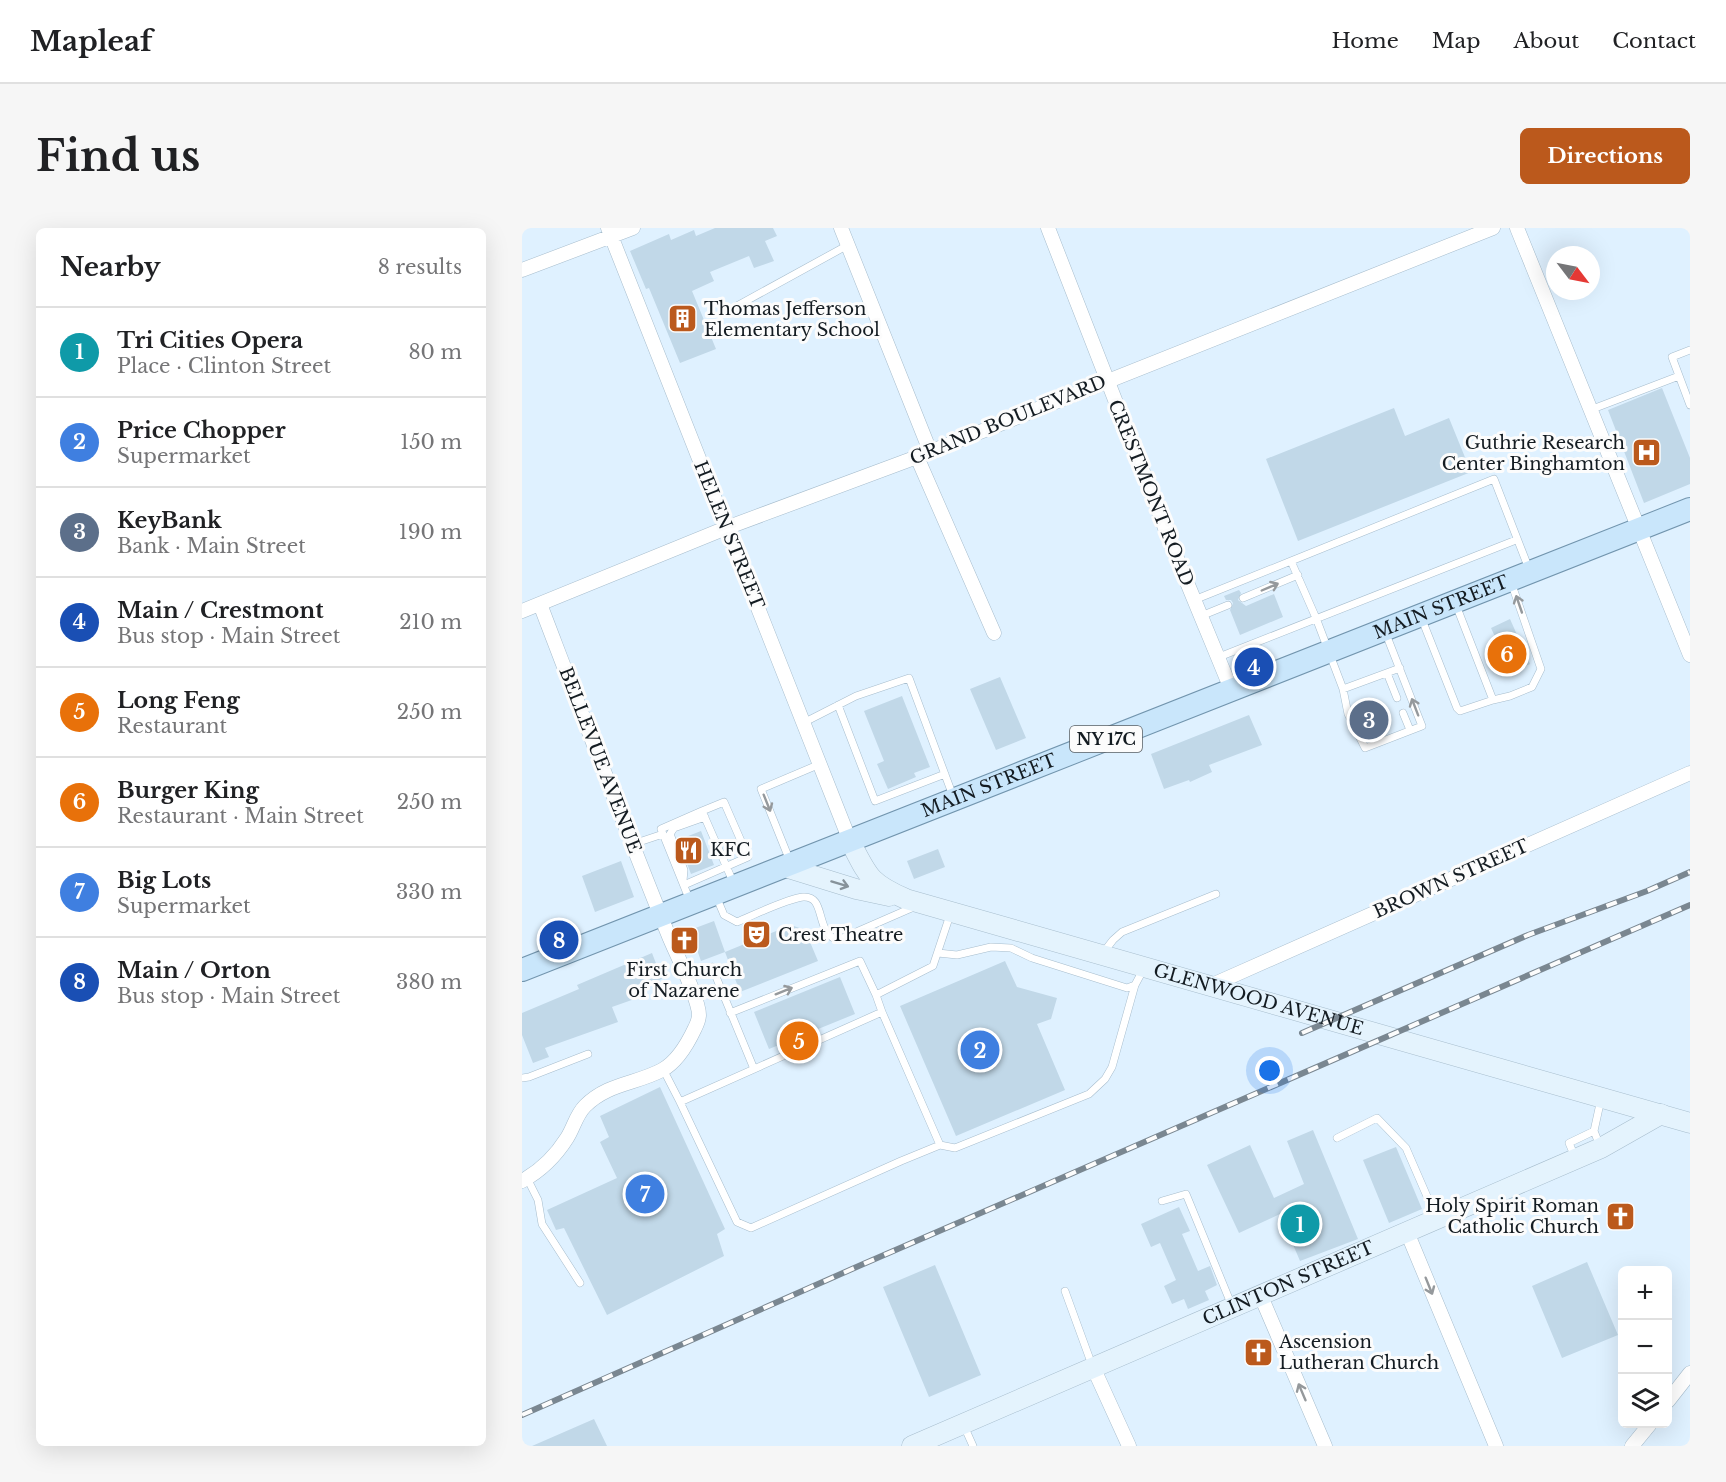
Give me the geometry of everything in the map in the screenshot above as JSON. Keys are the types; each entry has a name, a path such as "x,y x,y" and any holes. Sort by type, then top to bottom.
{"main road":[{"name":"MAIN STREET","path":"522,970 661,915 686,890 788,865 1690,508"}],"street":[{"path":"522,270 610,232 633,228"},
{"path":"841,228 923,454 994,633"},
{"name":"CRESTMONT ROAD","path":"1048,228 1231,689"},
{"name":"GRAND BOULEVARD","path":"522,611 726,528 923,454 1493,228"},
{"path":"1517,228 1690,655"},
{"name":"HELEN STREET","path":"610,232 850,841"},
{"name":"BELLEVUE AVENUE","path":"540,604 688,980 699,1015 686,1044 674,1061 663,1070"},
{"name":"BROWN STREET","path":"1212,985 1690,773"},
{"name":"GLENWOOD AVENUE","path":"850,841 873,880 883,889 914,901 1690,1123"},
{"path":"788,865 856,889 914,901"},
{"path":"524,1179 549,1162 568,1136 574,1121 584,1107 598,1095 623,1083 663,1070"},
{"name":"CLINTON STREET","path":"912,1446 1576,1159 1597,1139 1661,1114"},
{"path":"1407,1232 1496,1446"},
{"path":"1260,1294 1325,1446"},
{"path":"1093,1367 1129,1446"},
{"path":"1672,1396 1690,1373"},
{"path":"1633,1445 1647,1428"}],"lane":[{"path":"724,313 848,245"},
{"path":"1690,350 1672,357 1690,405"},
{"path":"1590,410 1679,376"},
{"path":"1194,600 1494,479 1516,540 1520,576 1541,669 1532,687 1460,711 1420,615"},
{"path":"1219,657 1516,540"},
{"path":"1291,561 1343,689 1348,714 1365,748 1422,726 1384,629"},
{"path":"1243,598 1298,575"},
{"path":"1455,602 1493,700"},
{"path":"1201,616 1228,605"},
{"path":"1343,689 1400,668"},
{"path":"1387,673 1397,698"},
{"path":"803,723 856,696 909,678 954,800"},
{"path":"838,705 875,801 945,774"},
{"path":"1403,713 1410,730"},
{"path":"788,865 761,789 820,764"},
{"path":"686,890 684,870 670,834 674,828 724,802 748,857 725,882"},
{"path":"686,890 661,829 703,814"},
{"path":"703,814 725,882 724,915 737,922 786,902 803,897 812,898 817,903 826,934 838,940 914,901"},
{"path":"633,844 663,834"},
{"path":"1102,954 1122,932 1216,894"},
{"path":"876,995 933,966 951,912"},
{"path":"938,953 957,955 991,947 1011,948 1032,958 1115,986 1127,988 1135,985"},
{"path":"730,1013 860,961 940,1145"},
{"path":"663,1070 737,1222 751,1228 940,1145 955,1148 1089,1094 1105,1079 1112,1067 1135,985 1145,966"},
{"path":"712,967 754,1069"},
{"path":"680,1102 882,1012"},
{"path":"522,1078 588,1054"},
{"path":"1597,1139 1602,1097"},
{"path":"1337,1138 1377,1118 1406,1148 1437,1220"},
{"path":"524,1179 538,1200 542,1224 580,1283"},
{"path":"1162,1201 1186,1194 1232,1306"},
{"path":"1065,1291 1093,1367"},
{"path":"963,1424 973,1446"}],"building":[{"name":"Thomas Jefferson Elementary School","path":"715,228 773,228 777,236 765,241 774,261 754,268 749,256 710,272 714,281 692,291 716,349 680,363 649,288 646,289 630,251 669,234 671,240 694,230 696,236"},
{"path":"1662,388 1690,458 1690,484 1644,503 1608,410"},
{"path":"1394,408 1405,436 1449,418 1471,472 1298,541 1266,459"},
{"path":"1239,590 1241,593 1238,600 1246,606 1274,594 1283,617 1240,635 1230,610 1233,603 1231,600 1226,600 1224,596"},
{"path":"1510,619 1530,664 1517,670 1514,665 1509,667 1491,628"},
{"path":"1000,677 1026,738 996,750 970,689"},
{"path":"902,696 930,767 914,773 916,777 888,789 877,764 884,761 864,711"},
{"path":"1249,715 1262,745 1209,765 1212,772 1190,782 1189,780 1164,789 1151,754"},
{"path":"701,831 714,865 691,874 678,840"},
{"path":"938,849 945,867 914,879 907,861"},
{"path":"621,861 634,897 595,912 582,876"},
{"path":"714,921 725,952 701,961 690,930"},
{"path":"791,925 805,930 818,961 740,992 725,952"},
{"path":"652,953 662,979 640,988 643,996 612,1007 618,1022 545,1048 549,1057 533,1063 522,1035 522,1013 579,989 577,985"},
{"path":"1005,961 1017,987 1057,998 1051,1019 1037,1024 1065,1090 956,1136 900,1006"},
{"path":"840,977 855,1014 769,1049 754,1012"},
{"path":"660,1087 725,1229 717,1234 724,1256 607,1315 564,1228 556,1230 547,1210 617,1178 600,1142 609,1137 600,1116"},
{"path":"1313,1130 1358,1239 1300,1261 1280,1214 1239,1233 1207,1165 1250,1145 1274,1198 1304,1184 1287,1141"},
{"path":"1396,1147 1422,1209 1389,1223 1363,1160"},
{"path":"1179,1207 1190,1231 1182,1234 1198,1271 1210,1266 1217,1285 1205,1291 1209,1300 1188,1309 1184,1299 1172,1304 1164,1286 1176,1280 1160,1243 1151,1247 1141,1224"},
{"path":"1587,1262 1618,1335 1562,1358 1532,1286"},
{"path":"935,1265 981,1375 929,1397 883,1287"},
{"path":"594,1419 607,1446 532,1446"}],"railway":[{"path":"1302,1033 1528,935 1647,891 1690,872"},
{"path":"522,1415 861,1265 1690,905"}],"place":[{"name":"Thomas Jefferson Elementary School","path":"683,319"},
{"name":"Guthrie Research Center Binghamton","path":"1646,453"},
{"name":"Burger King","path":"1507,654"},
{"name":"Main / Crestmont","path":"1254,667"},
{"name":"KeyBank","path":"1369,720"},
{"name":"KFC","path":"689,850"},
{"name":"Crest Theatre","path":"757,935"},
{"name":"Main / Orton","path":"559,940"},
{"name":"First Church of Nazarene","path":"684,941"},
{"name":"Long Feng","path":"799,1041"},
{"name":"Price Chopper","path":"980,1050"},
{"name":"Big Lots","path":"645,1194"},
{"name":"Holy Spirit Roman Catholic Church","path":"1620,1216"},
{"name":"Tri Cities Opera","path":"1300,1224"},
{"name":"Ascension Lutheran Church","path":"1258,1352"}]}
